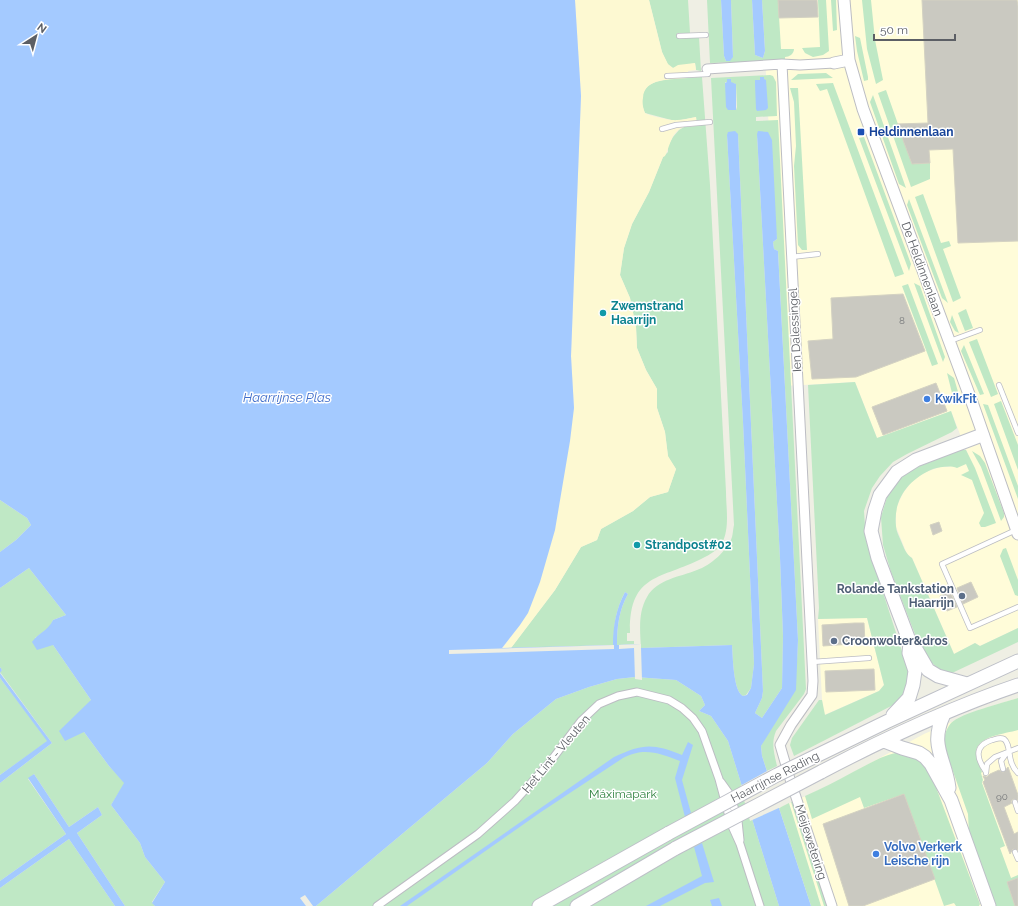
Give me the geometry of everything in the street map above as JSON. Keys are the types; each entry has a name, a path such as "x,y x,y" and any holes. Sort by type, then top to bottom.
{"main road":[{"path":"967,684 938,676 928,670 917,650 910,643 878,558 871,531 875,510 880,495 897,472 928,455 982,435"},
{"path":"886,722 910,698 915,671 909,653 910,643"},
{"name":"Haarrijnse Rading","path":"540,906 777,774 1018,661"},
{"name":"Haarrijnse Rading","path":"577,906 676,848 821,772 944,714 1018,685"},
{"path":"944,714 940,724 937,746 948,780 951,800"},
{"path":"884,741 912,750 925,757 931,764 951,800 989,906"}],"street":[{"name":"De Heldinnenlaan","path":"844,0 849,60 869,128 1018,531"},
{"path":"707,71 782,64 800,65 834,63 849,60"},
{"name":"Ien Dalessingel","path":"782,64 812,662 812,695 791,725 780,745 790,779"},
{"name":"Het Lint - Vleuten","path":"377,906 478,834 515,802 550,762 581,721 598,704 618,696 637,692 669,700 682,708 693,718 702,731 719,779 731,824 740,844 760,906"},
{"name":"Meijewetering","path":"790,779 832,906"}],"lane":[{"path":"679,36 706,35"},
{"path":"667,76 707,71"},
{"path":"662,129 676,125 710,122"},
{"path":"791,257 818,254"},
{"path":"949,342 980,330"},
{"path":"999,384 1018,433"},
{"path":"1018,531 942,564 970,628 1018,608"},
{"path":"812,662 869,658"},
{"path":"1018,748 1009,751 995,757 991,760 987,764 986,773 980,762 978,753 980,748 987,742 998,738 1003,739 1007,742 1009,751 1010,760 1013,768 1018,773"},
{"path":"1003,769 1001,761 1009,751"},
{"path":"1015,802 1018,811"},
{"path":"1015,852 1018,859"}],"shaded area":[{"path":"763,0 1018,0 1018,628 980,646 975,643 954,654 912,558 907,554 896,527 896,508 903,493 913,480 926,472 940,467 948,467 970,460 951,411 877,438 855,382 785,386 778,251 767,101"},
{"path":"867,617 884,685 879,691 824,715 818,619"},
{"path":"1018,698 1018,906 811,906 779,808 826,787 924,734 979,710"}],"green space":[{"path":"649,0 688,0 690,33 677,33 677,38 699,37 701,71 696,70 695,63 673,68 668,65 662,52"},
{"path":"707,0 721,0 724,56 726,61 730,60 733,56 731,0 752,0 755,55 763,58 765,51 762,0 778,0 781,49 794,49 792,54 785,57 785,59 774,61 710,63"},
{"path":"818,0 826,0 829,51 823,55 813,57 805,53 802,48 820,47"},
{"path":"831,0 836,0 837,30 833,31"},
{"path":"862,0 871,0 875,40 883,80 876,84 867,49"},
{"path":"855,36 860,38 868,77 868,80 864,81 857,51"},
{"path":"826,73 833,78 791,80 798,74"},
{"path":"770,75 773,76 776,82 777,116 756,117 756,121 778,120 806,689 804,694 774,735 773,744 777,766 767,771 762,756 761,746 797,661 798,640 778,251 774,249 773,242 777,239 757,134 780,558 783,636 782,688 762,718 755,713 762,698 763,691 738,134 727,135 743,422 754,664 751,688 746,695 743,696 737,687 734,673 732,645 641,648 640,628 642,609 651,591 669,579 702,568 713,561 723,552 730,542 734,525 711,78","holes":["725,82 736,84 737,107 736,110"]},
{"path":"702,77 710,185 727,511 726,531 722,543 711,554 650,581 641,589 635,599 631,613 630,633 627,633 627,641 634,641 634,644 617,645 619,618 622,606 628,594 625,592 619,605 616,618 614,645 511,648 555,590 581,547 597,540 601,529 633,511 650,497 668,492 676,469 668,457 665,432 657,408 657,389 646,370 637,348 636,327 630,298 620,275 624,248 632,224 649,192 663,157 668,152 668,146 679,130 684,127 697,126 696,117 675,121 645,113 642,100 644,91 650,85 658,81"},
{"path":"833,83 904,274 895,277 827,89 820,91 816,84"},
{"path":"790,88 798,88 807,250 802,250 798,245 794,166 796,146 794,102"},
{"path":"886,90 912,164 930,163 930,179 911,187 878,93"},
{"path":"873,95 906,188 899,184 870,102"},
{"path":"864,137 911,264 909,271 859,138"},
{"path":"923,194 941,243 949,241 951,246 943,249 961,298 953,302 915,197"},
{"path":"909,199 948,303 942,298 907,205"},
{"path":"914,283 920,286 945,357 943,362"},
{"path":"908,284 938,364 932,366 902,286"},
{"path":"966,309 973,328 965,331 958,313"},
{"path":"952,315 959,333 955,331 950,322"},
{"path":"977,339 998,394 991,397 969,342"},
{"path":"964,345 984,394 980,395 961,351"},
{"path":"947,373 954,378 961,402 955,405"},
{"path":"855,382 877,438 951,411 957,428 893,462 880,476 872,488 864,511 866,540 910,676 906,689 897,703 794,756 790,745 792,738 819,700 822,700 825,715 879,691 884,685 867,618 818,619 819,608 808,385"},
{"path":"1001,401 1018,445 1018,470 994,404"},
{"path":"983,404 988,405 1018,486 1018,499"},
{"path":"958,450 966,450 975,468 996,523 981,527 979,523 984,513 972,480 961,475 969,471 966,464 957,468 948,466 933,469 924,473 910,484 904,491 897,507 897,532 905,551 912,558 954,654 975,643 980,646 1018,628 1018,642 952,673 939,669 923,655 891,572 883,545 881,517 888,494 900,478 913,469"},
{"path":"972,451 980,456 985,463 1004,513 1004,517 1001,521 981,467"},
{"path":"0,500 27,518 31,525 16,540 0,552"},
{"path":"1006,548 1018,580 1018,596 1015,595 1000,556 1003,549"},
{"path":"29,568 66,615 53,620 50,627 35,638 53,645 91,700 84,732 109,766 125,783 111,805 140,843 145,857 165,882 152,902 155,906 125,906 77,833 102,815 98,807 69,827 34,774 28,779 66,834 0,881 0,783 52,743 0,672 2,670 0,667 0,588"},
{"name":"Máximapark","path":"635,677 676,680 701,696 705,705 699,711 711,716 728,741 779,906 316,906 487,763 513,734 556,699 617,679"},
{"path":"0,678 48,741 0,775"},
{"path":"1018,698 1018,730 985,740 980,743 976,754 977,761 982,772 982,783 1005,846 1000,848 1011,878 1018,875 1018,878 1007,882 1015,906 995,906 969,834 968,814 944,746 944,740 947,728 956,719"},
{"path":"901,752 925,763 934,782 980,904 979,906 956,906 954,903 944,906 904,794 864,808 860,797 812,819 805,796 877,760"},
{"path":"794,801 827,906 824,906 791,802"},
{"path":"789,803 821,906 811,906 779,808"},
{"path":"69,839 115,906 0,906 0,888"}],"sand":[{"name":"Zwemstrand Haarrijn","path":"575,0 649,0 662,52 668,64 673,68 678,65 695,63 696,70 688,71 688,78 653,83 648,86 645,91 643,107 645,113 656,117 674,120 696,117 697,126 684,127 676,132 665,156 663,157 649,192 632,224 624,248 620,275 630,298 636,327 637,348 646,370 657,389 657,408 665,432 668,456 676,469 668,492 650,497 633,511 601,529 597,540 581,547 555,590 511,648 502,649 520,625 574,408 571,356 581,96"}],"water":[{"name":"Haarrijnse Plas","path":"0,0 575,0 581,96 571,356 574,408 555,530 540,582 528,613 502,648 613,645 616,618 619,605 625,592 628,594 622,606 619,618 617,645 641,644 641,648 732,645 735,681 740,693 743,696 747,695 751,688 754,664 743,422 727,135 728,132 735,131 738,134 763,691 762,698 755,713 762,718 782,688 783,636 757,134 758,131 768,132 772,140 777,239 773,242 774,249 778,251 798,640 796,690 761,746 762,756 811,906 779,906 728,741 711,716 699,711 705,705 701,696 676,680 635,677 617,679 556,699 513,734 487,763 316,906 155,906 152,903 165,882 145,857 140,843 111,805 124,783 109,766 84,732 65,741 59,731 91,700 53,645 37,650 32,642 51,624 53,620 66,615 29,568 0,588 0,552 16,540 31,525 27,518 0,500"},
{"path":"721,0 731,0 733,57 730,61 726,61 724,56"},
{"path":"752,0 762,0 765,51 763,58 755,55"},
{"path":"760,77 764,77 766,80 768,108 766,110 757,111 755,80 760,80"},
{"path":"727,79 731,79 731,82 736,84 736,110 728,110 726,107 725,83 727,82"},
{"path":"0,673 52,743 0,783 0,775 47,741 0,678"},
{"path":"688,742 693,745 682,780 691,813 685,817 675,778 680,761 652,752 631,755 623,758 541,812 407,906 400,906 614,757 640,747 663,748 682,755"},
{"path":"34,774 69,827 98,807 102,815 77,833 125,906 115,906 69,839 0,888 0,881 66,834 28,778"},
{"path":"702,843 714,882 705,883 660,906 646,906 702,876 694,847"},
{"path":"719,898 722,906 712,906 710,900"}],"pier":[{"path":"641,644 642,680 635,679 634,648 619,649 619,645"},
{"path":"614,645 614,649 449,654 449,650"},
{"path":"769,770 781,807 750,821 740,786"},
{"path":"305,895 313,906 306,906 300,898"}],"building":[{"path":"778,0 817,0 818,17 779,18"},
{"path":"922,0 1017,0 1018,241 958,243 953,149 929,150 930,163 912,164 897,124 928,123"},
{"path":"903,294 925,351 856,377 812,379 808,341 833,339 831,298"},
{"path":"936,383 947,411 883,435 872,407"},
{"path":"939,522 942,531 933,535 930,525"},
{"path":"971,582 978,597 963,604 957,588"},
{"path":"950,592 957,607 947,611 940,596"},
{"path":"864,623 865,643 823,646 822,625"},
{"path":"874,669 875,690 826,692 825,671"},
{"path":"1008,767 1018,795 1018,800 1013,799 1011,801 1012,803 1004,807 1014,834 1018,832 1018,850 1013,849 1010,854 983,782 985,780 983,776 987,777 999,770 1004,772"},
{"path":"904,794 935,879 863,906 849,906 823,824"},
{"path":"1018,878 1018,906 1015,906 1007,882"}],"place":[{"name":"Heldinnenlaan","path":"861,132"},
{"name":"Zwemstrand Haarrijn","path":"603,313"},
{"name":"KwikFit","path":"927,399"},
{"name":"Strandpost#02","path":"637,545"},
{"name":"Rolande Tankstation Haarrijn","path":"962,596"},
{"name":"Croonwolter&dros","path":"834,641"},
{"name":"Volvo Verkerk Leische rijn","path":"876,854"}]}
